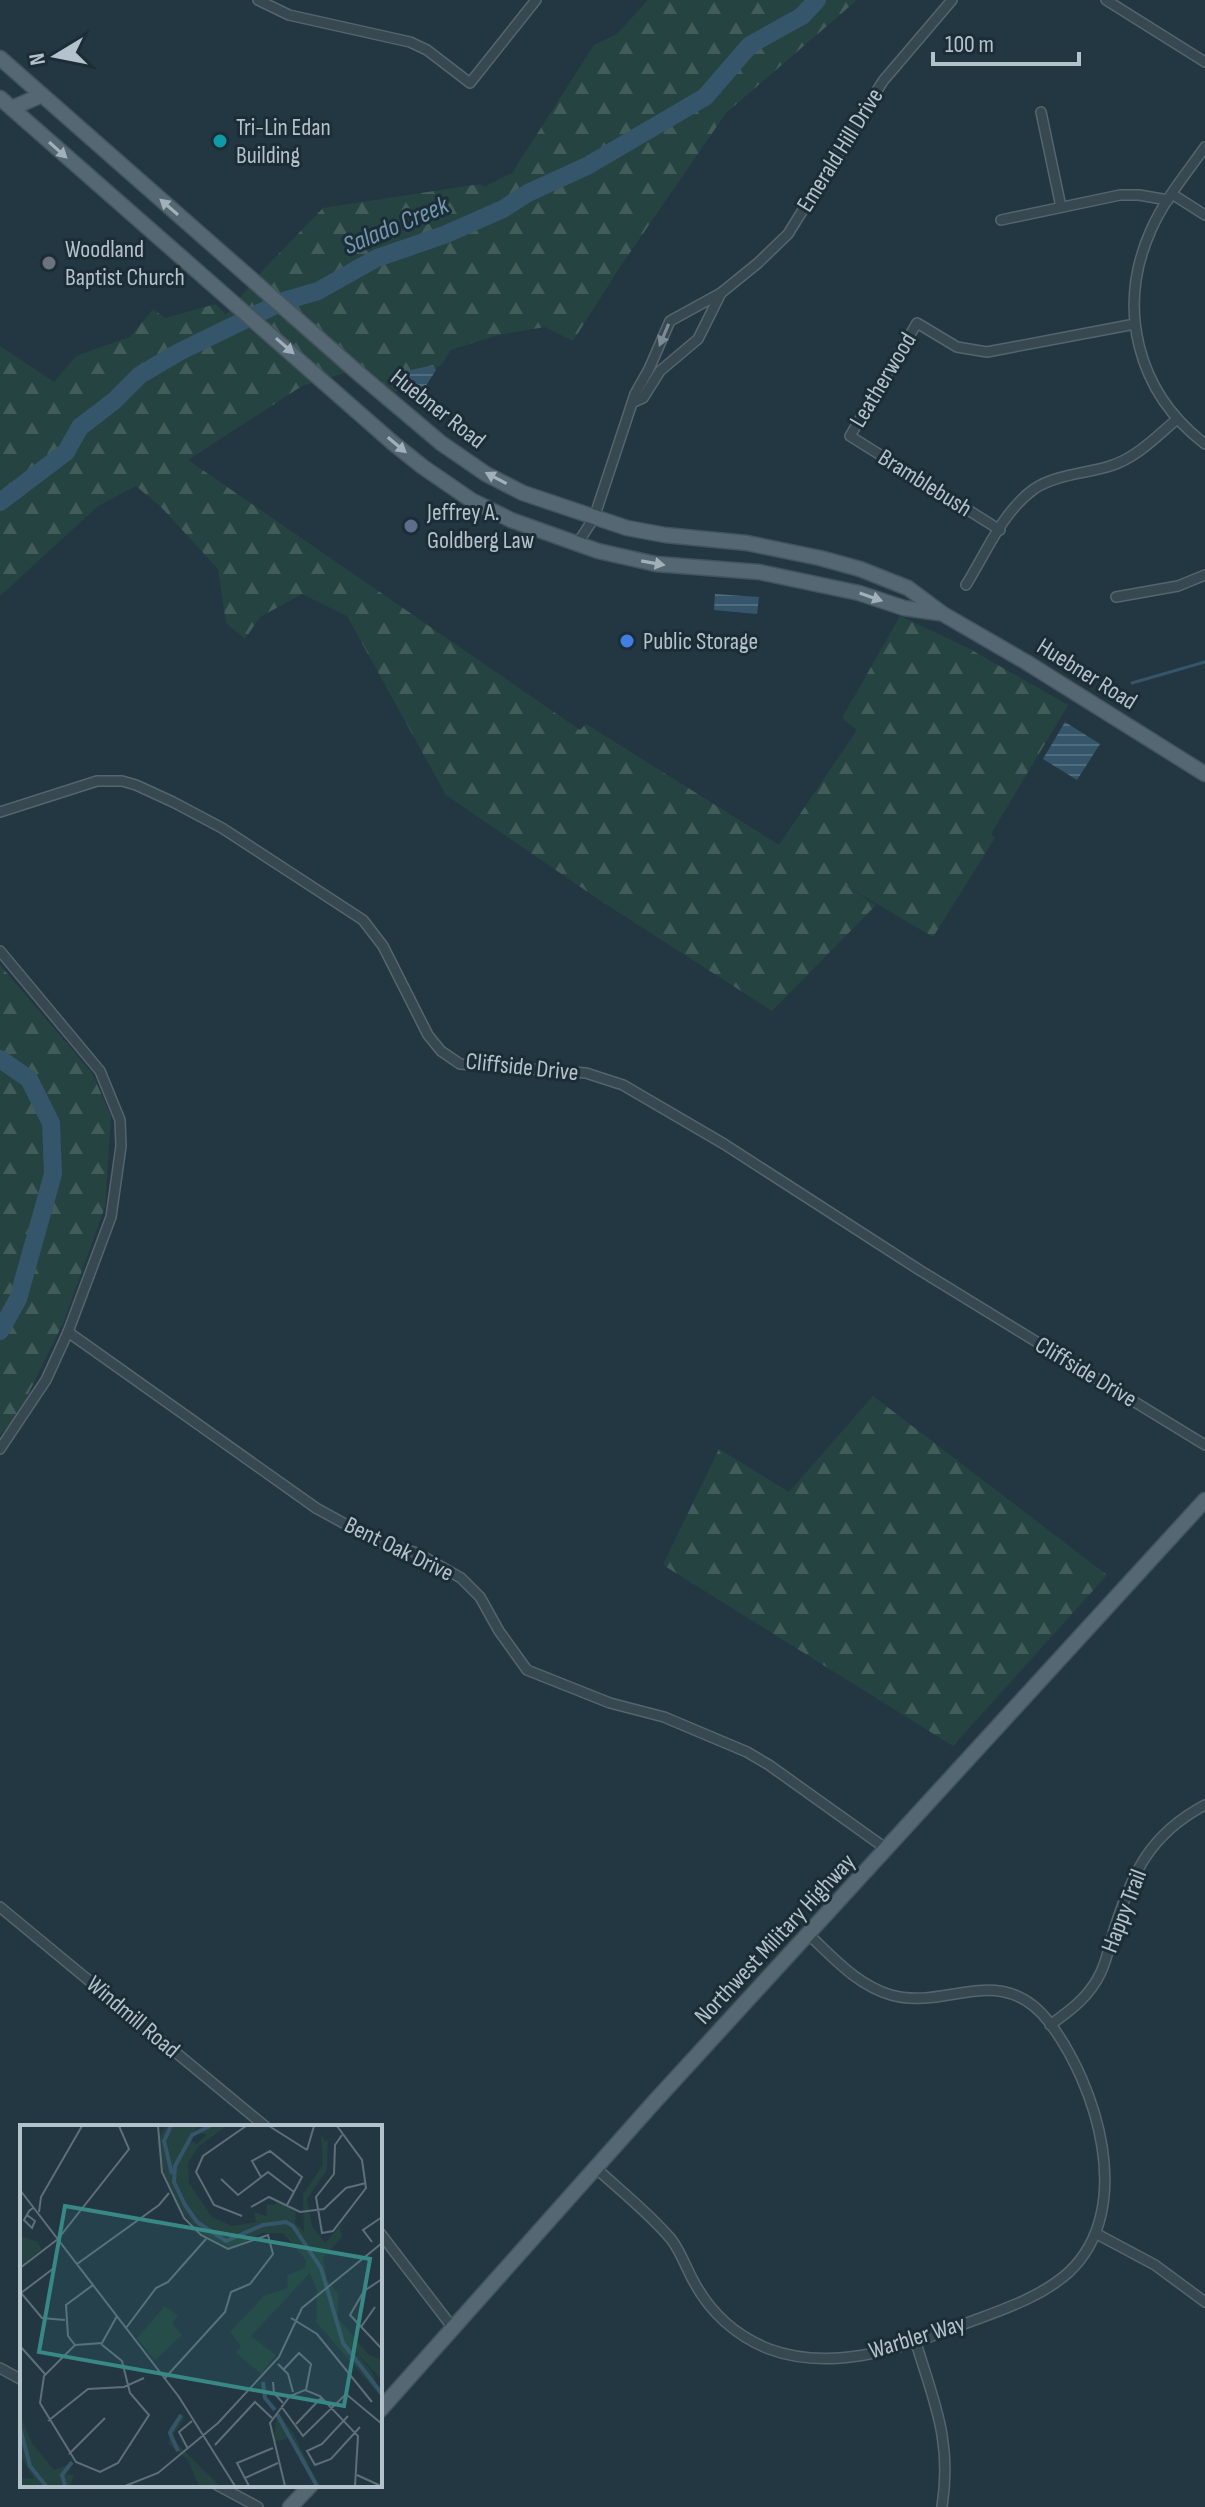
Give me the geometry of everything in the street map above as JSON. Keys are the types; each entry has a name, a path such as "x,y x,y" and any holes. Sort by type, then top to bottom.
{"main road":[{"name":"Huebner Road","path":"0,58 357,372 441,443 486,474 523,493 594,518 665,535 747,543 801,554 860,569 908,588 943,614 1015,655 1205,774"},
{"path":"6,103 42,95"},
{"name":"Huebner Road","path":"6,103 413,459 471,500 511,520 577,544 656,564 759,572 859,593 904,608 943,614"},
{"path":"179,254 198,232"},
{"path":"798,579 801,554"},
{"name":"Northwest Military Highway","path":"382,2408 656,2100 1205,1500"},
{"path":"290,2507 309,2487"}],"street":[{"path":"258,0 289,15 410,42 427,50 470,83 536,0"},
{"name":"Emerald Hill Drive","path":"577,544 594,518 634,402 670,321 721,293 788,234 883,81 952,0"},
{"path":"1106,0 1205,62"},
{"path":"1041,112 1061,207"},
{"path":"1205,147 1152,226 1139,262 1134,299 1135,324 1147,371 1176,420 1205,444"},
{"path":"1001,220 1130,194 1170,197 1205,215"},
{"name":"Emerald Hill Drive","path":"634,402 643,398 660,371 698,339 721,293"},
{"name":"Leatherwood","path":"850,436 917,323 947,343 987,352 1135,324"},
{"path":"966,585 1011,510 1032,490 1059,477 1108,467 1126,459 1176,420"},
{"name":"Bramblebush","path":"850,436 1000,530"},
{"path":"1116,597 1178,586 1205,575"},
{"name":"Cliffside Drive","path":"0,812 97,781 122,781 173,802 222,828 363,920 383,946 428,1035 441,1051 460,1064 586,1073 623,1085 724,1144 921,1271 1205,1445"},
{"path":"0,951 100,1071 120,1120 120,1166 111,1217 68,1332 46,1380 0,1449"},
{"name":"Bent Oak Drive","path":"68,1332 316,1508 376,1541 417,1553 461,1578 480,1597 499,1631 527,1670 610,1703 664,1717 747,1752 888,1850"},
{"name":"Happy Trail","path":"1050,2025 1078,2004 1101,1972 1126,1894 1148,1852 1174,1824 1205,1805"},
{"name":"Windmill Road","path":"0,1907 264,2125"},
{"path":"809,1935 850,1974 874,1989 901,1997 921,1998 980,1989 1013,1995 1032,2006 1050,2025 1084,2089 1098,2129 1106,2188 1104,2212 1097,2234 1155,2265 1205,2302"},
{"name":"Warbler Way","path":"597,2169 673,2242 700,2292 718,2315 753,2342 795,2356 825,2358 882,2352 916,2343 1032,2297 1068,2273 1097,2234"},
{"path":"382,2236 453,2328"},
{"path":"916,2343 945,2442 947,2466 942,2507"},
{"path":"0,2368 20,2379"},
{"path":"221,2487 258,2507"}],"green space":[{"path":"648,0 857,0 726,113 573,341 545,327 498,335 451,350 441,365 395,392 364,367 302,386 188,460 580,730 586,724 779,845 857,730 842,718 900,616 968,648 1068,705 991,834 995,838 933,937 840,882 876,905 772,1011 604,903 446,795 347,616 302,594 260,617 245,639 226,623 218,569 162,508 136,486 98,506 0,596 0,346 54,382 76,356 130,337 153,309 165,318 216,304 226,315 262,271 323,208 480,184 484,187 512,173 594,45 617,34"},
{"path":"0,965 92,1073 111,1116 105,1207 64,1321 19,1413 0,1435"},
{"path":"873,1396 1107,1575 953,1746 663,1565 719,1449 789,1492"}],"water":[{"path":"433,365 436,370 417,400 401,385 398,373"},
{"path":"715,594 759,597 757,614 714,610"},
{"path":"1065,722 1100,744 1077,780 1043,759"}],"waterway":[{"name":"Salado Creek","path":"0,502 66,452 80,427 114,401 140,375 179,352 284,301 318,291 377,258 444,235 503,209 528,193 587,166 705,97 750,45 802,16 817,0"},
{"path":"1132,683 1205,662"},
{"name":"Salado Creek","path":"0,1059 29,1079 51,1123 53,1174 18,1299 0,1331"}],"place":[{"name":"Tri-Lin Edan Building","path":"220,141"},
{"name":"Woodland Baptist Church","path":"49,263"},
{"name":"Jeffrey A. Goldberg Law","path":"411,526"},
{"name":"Public Storage","path":"627,641"}]}
